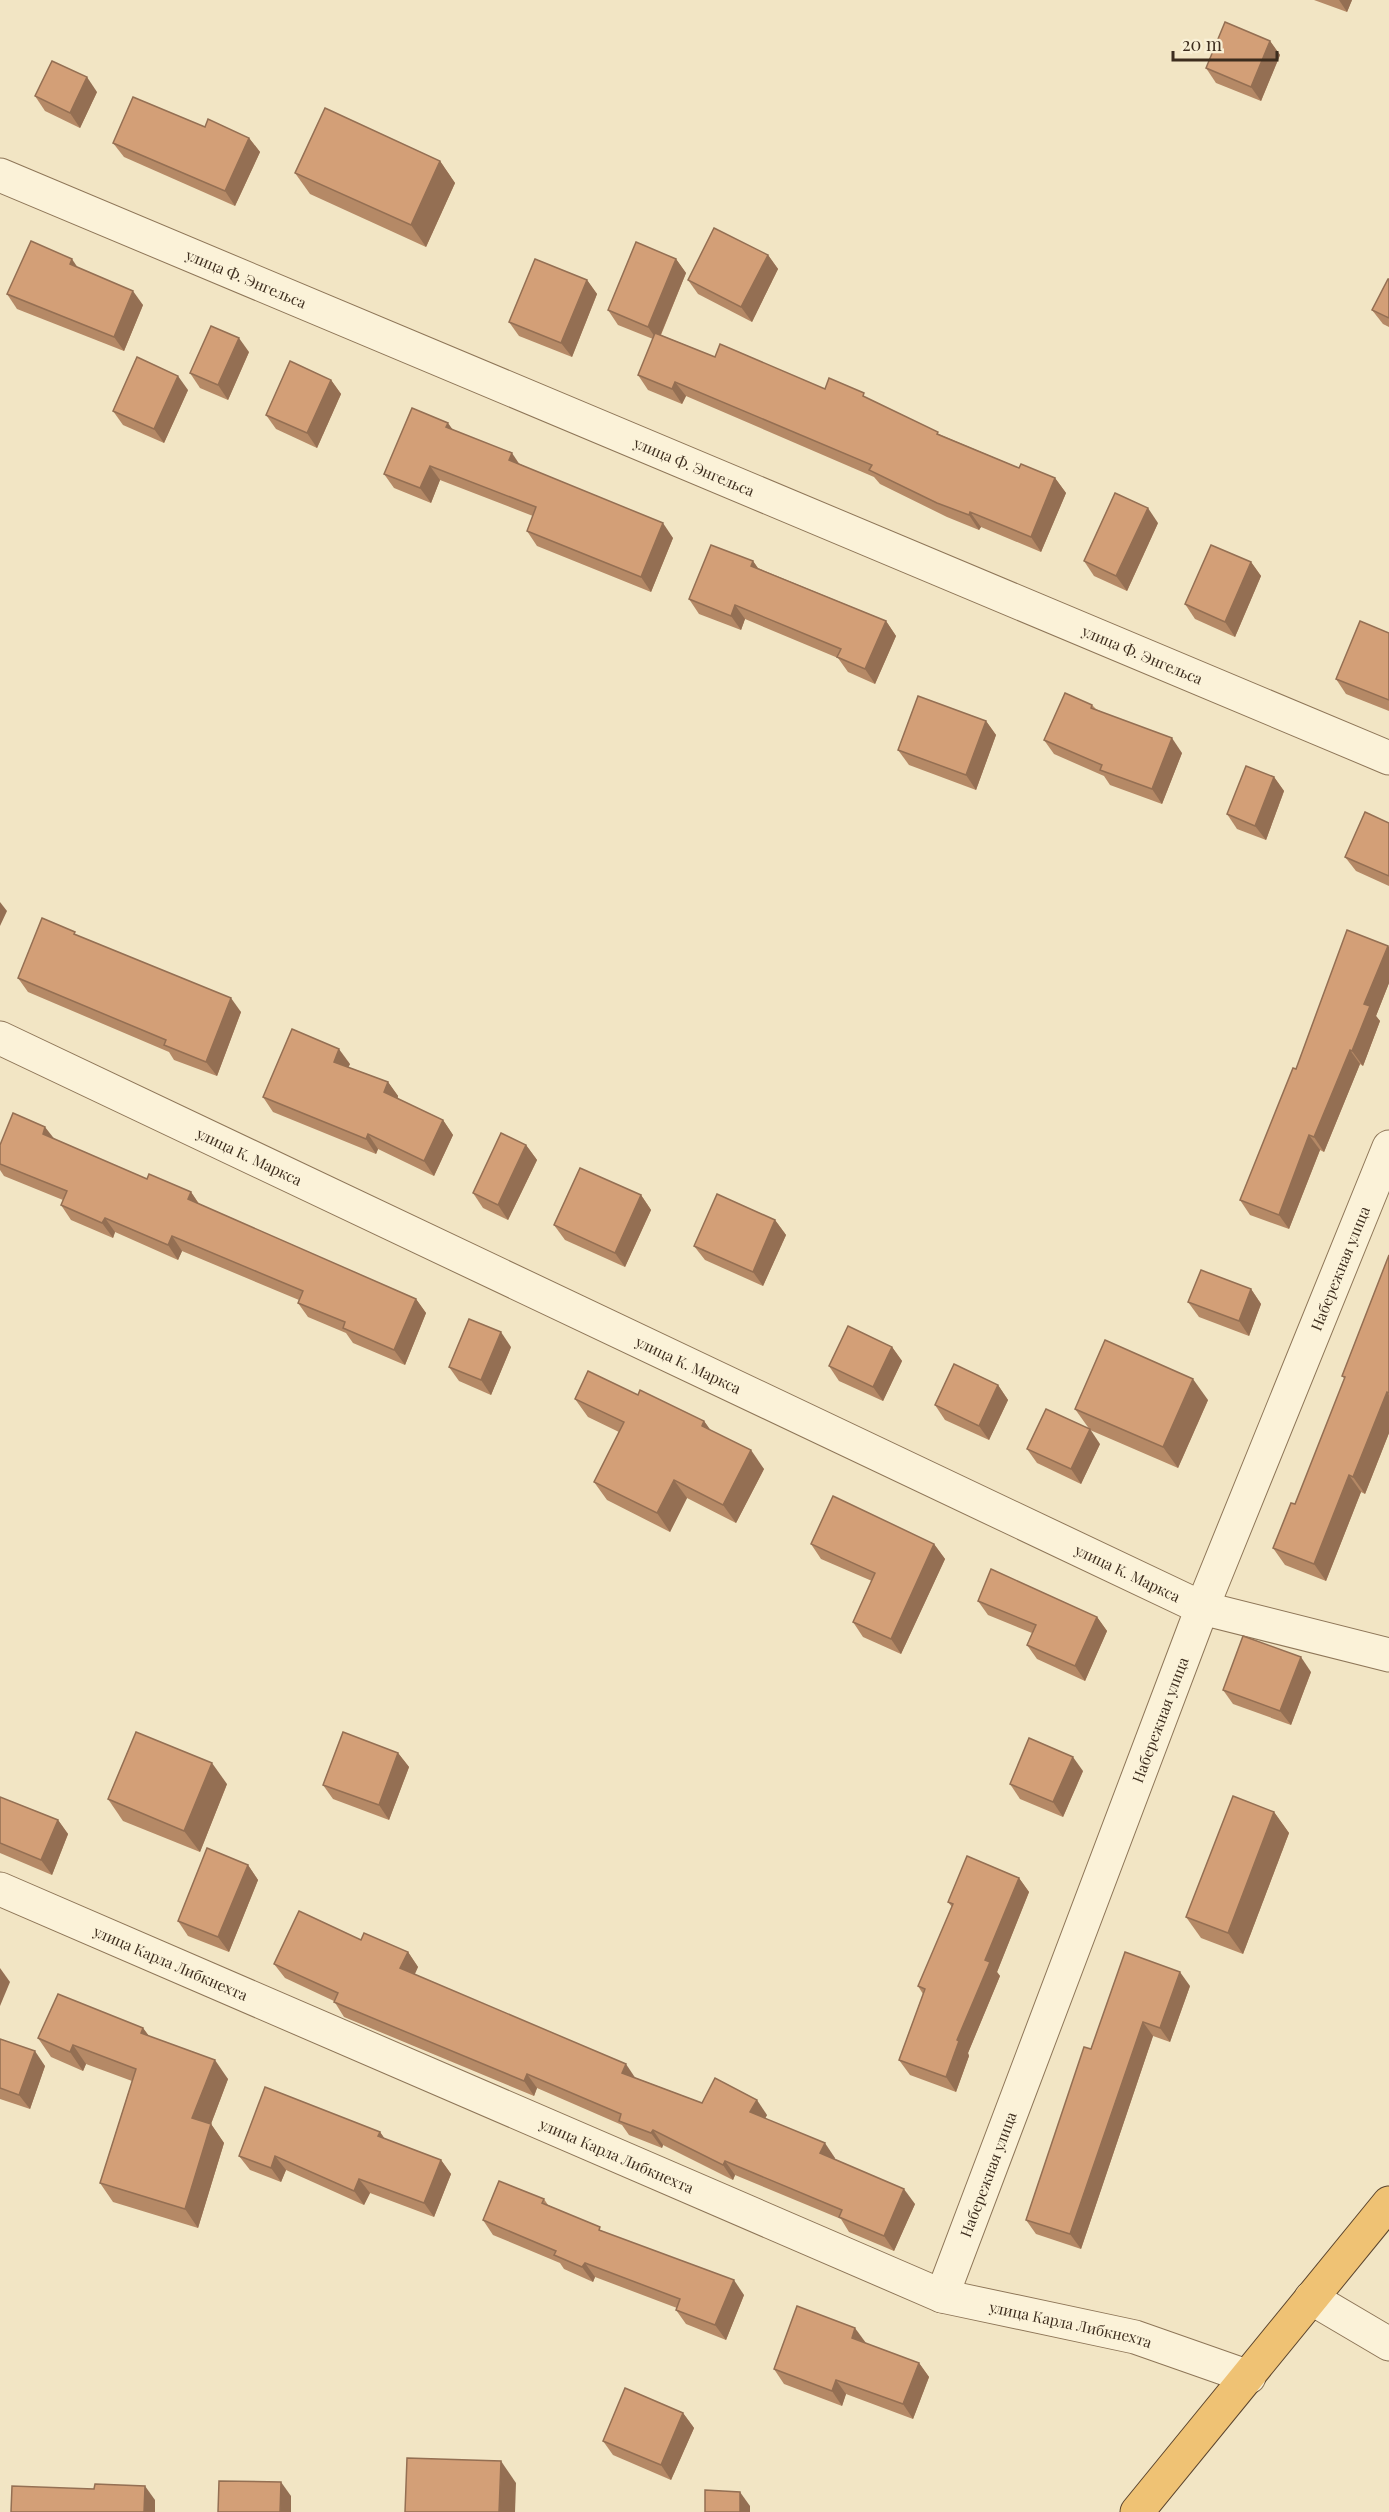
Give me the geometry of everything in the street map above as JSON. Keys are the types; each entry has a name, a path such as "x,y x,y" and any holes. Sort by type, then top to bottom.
{"highway":[{"path":"1137,2512 1250,2377 1389,2203"}],"street":[{"name":"улица Ф. Энгельса","path":"0,175 1389,758"},
{"name":"улица К. Маркса","path":"0,1038 1202,1608 1389,1655"},
{"name":"Набережная улица","path":"942,2296 1202,1608 1389,1147"},
{"name":"улица Карла Либкнехта","path":"0,1889 942,2296 1135,2337 1250,2377"},
{"path":"1311,2298 1389,2344"}],"building":[{"path":"1225,22 1270,41 1251,87 1206,68"},
{"path":"52,61 87,77 70,113 35,96"},
{"path":"133,97 205,127 208,119 249,138 225,191 113,143"},
{"path":"325,108 440,161 411,225 295,173"},
{"path":"714,228 768,255 741,307 688,280"},
{"path":"31,241 72,259 70,264 133,291 114,337 7,294"},
{"path":"636,242 676,259 648,327 608,310"},
{"path":"535,259 587,280 561,343 509,322"},
{"path":"1389,279 1389,318 1372,310"},
{"path":"211,326 239,338 218,385 190,373"},
{"path":"655,333 715,357 720,344 825,389 829,378 864,393 863,396 938,432 937,434 1019,468 1021,464 1055,478 1031,537 970,512 969,515 937,503 869,470 872,465 675,382 672,389 638,375"},
{"path":"137,357 178,376 154,429 113,411"},
{"path":"290,361 331,380 307,433 266,415"},
{"path":"412,408 448,423 446,427 512,453 509,460 663,523 641,577 527,531 536,507 430,466 420,488 384,474"},
{"path":"1115,493 1148,508 1116,576 1084,561"},
{"path":"711,545 753,561 751,566 886,621 865,669 837,657 841,649 735,605 731,616 689,599"},
{"path":"1211,545 1251,562 1225,622 1185,604"},
{"path":"1360,621 1389,633 1389,700 1336,679"},
{"path":"1065,693 1092,705 1091,708 1172,738 1152,789 1100,770 1102,765 1044,740"},
{"path":"918,696 986,721 966,775 898,750"},
{"path":"1246,766 1274,777 1255,826 1227,814"},
{"path":"1365,812 1389,823 1389,876 1345,857"},
{"path":"42,918 75,932 74,934 231,998 206,1062 164,1045 166,1040 18,978"},
{"path":"1347,930 1388,946 1364,1004 1370,1006 1352,1051 1350,1050 1314,1137 1309,1135 1279,1215 1240,1200 1293,1068 1296,1069"},
{"path":"292,1029 339,1049 334,1062 388,1082 384,1092 443,1120 424,1161 368,1134 366,1139 263,1097"},
{"path":"13,1113 45,1127 43,1134 147,1179 149,1174 191,1192 188,1199 416,1299 394,1350 343,1328 345,1322 298,1303 303,1291 172,1236 168,1245 105,1218 102,1223 61,1205 67,1191 0,1164 0,1145"},
{"path":"501,1133 526,1145 498,1205 473,1193"},
{"path":"580,1168 641,1195 615,1253 554,1225"},
{"path":"717,1194 775,1220 753,1272 694,1246"},
{"path":"1389,1255 1389,1393 1387,1392 1353,1477 1349,1475 1314,1564 1273,1548 1291,1503 1295,1504 1345,1377 1342,1376"},
{"path":"1201,1270 1251,1289 1239,1321 1188,1302"},
{"path":"469,1319 501,1332 481,1380 449,1367"},
{"path":"848,1326 892,1347 873,1387 829,1366"},
{"path":"1105,1340 1193,1379 1163,1447 1075,1409"},
{"path":"954,1364 998,1385 979,1426 935,1405"},
{"path":"588,1371 638,1395 640,1390 704,1421 702,1426 751,1450 723,1505 674,1480 657,1513 594,1482 624,1422 575,1399"},
{"path":"1046,1409 1090,1429 1071,1469 1027,1449"},
{"path":"833,1496 934,1544 891,1639 853,1622 875,1573 811,1544"},
{"path":"991,1569 1097,1617 1075,1666 1027,1645 1036,1625 978,1601"},
{"path":"1243,1636 1301,1657 1280,1711 1223,1690"},
{"path":"136,1732 212,1763 184,1831 108,1799"},
{"path":"343,1732 398,1753 379,1805 323,1785"},
{"path":"1029,1738 1073,1757 1053,1802 1010,1784"},
{"path":"1233,1796 1274,1812 1228,1933 1186,1917"},
{"path":"0,1797 58,1820 41,1860 0,1843"},
{"path":"207,1848 248,1865 218,1937 178,1921"},
{"path":"967,1856 1019,1878 985,1960 990,1962 957,2040 959,2041 946,2077 899,2060 925,1989 918,1986 953,1904 948,1902"},
{"path":"299,1911 361,1940 364,1933 408,1952 400,1968 626,2064 622,2073 702,2103 715,2078 757,2100 750,2112 825,2143 820,2153 904,2189 884,2236 839,2217 842,2210 725,2161 723,2165 653,2130 651,2133 619,2121 621,2114 527,2074 524,2081 334,2002 338,1993 274,1964"},
{"path":"1125,1952 1180,1972 1160,2028 1143,2022 1070,2234 1026,2220 1084,2047 1091,2049"},
{"path":"58,1994 143,2028 141,2033 215,2060 192,2118 211,2124 185,2209 100,2183 136,2069 73,2045 70,2052 38,2038"},
{"path":"0,2039 35,2051 19,2095 0,2088"},
{"path":"265,2087 380,2132 378,2136 441,2160 424,2203 359,2179 354,2191 275,2156 271,2168 239,2156"},
{"path":"499,2181 544,2199 542,2203 600,2227 599,2230 734,2280 715,2325 676,2310 680,2299 585,2263 582,2267 554,2255 556,2251 483,2220"},
{"path":"797,2306 855,2328 852,2338 919,2363 903,2404 836,2380 832,2391 774,2369"},
{"path":"625,2388 683,2413 661,2465 603,2441"},
{"path":"407,2458 501,2461 499,2512 405,2512"},
{"path":"219,2481 281,2482 280,2512 218,2512"},
{"path":"95,2484 145,2486 144,2512 11,2512 12,2486 94,2489"},
{"path":"705,2490 740,2492 740,2512 705,2512"}]}
